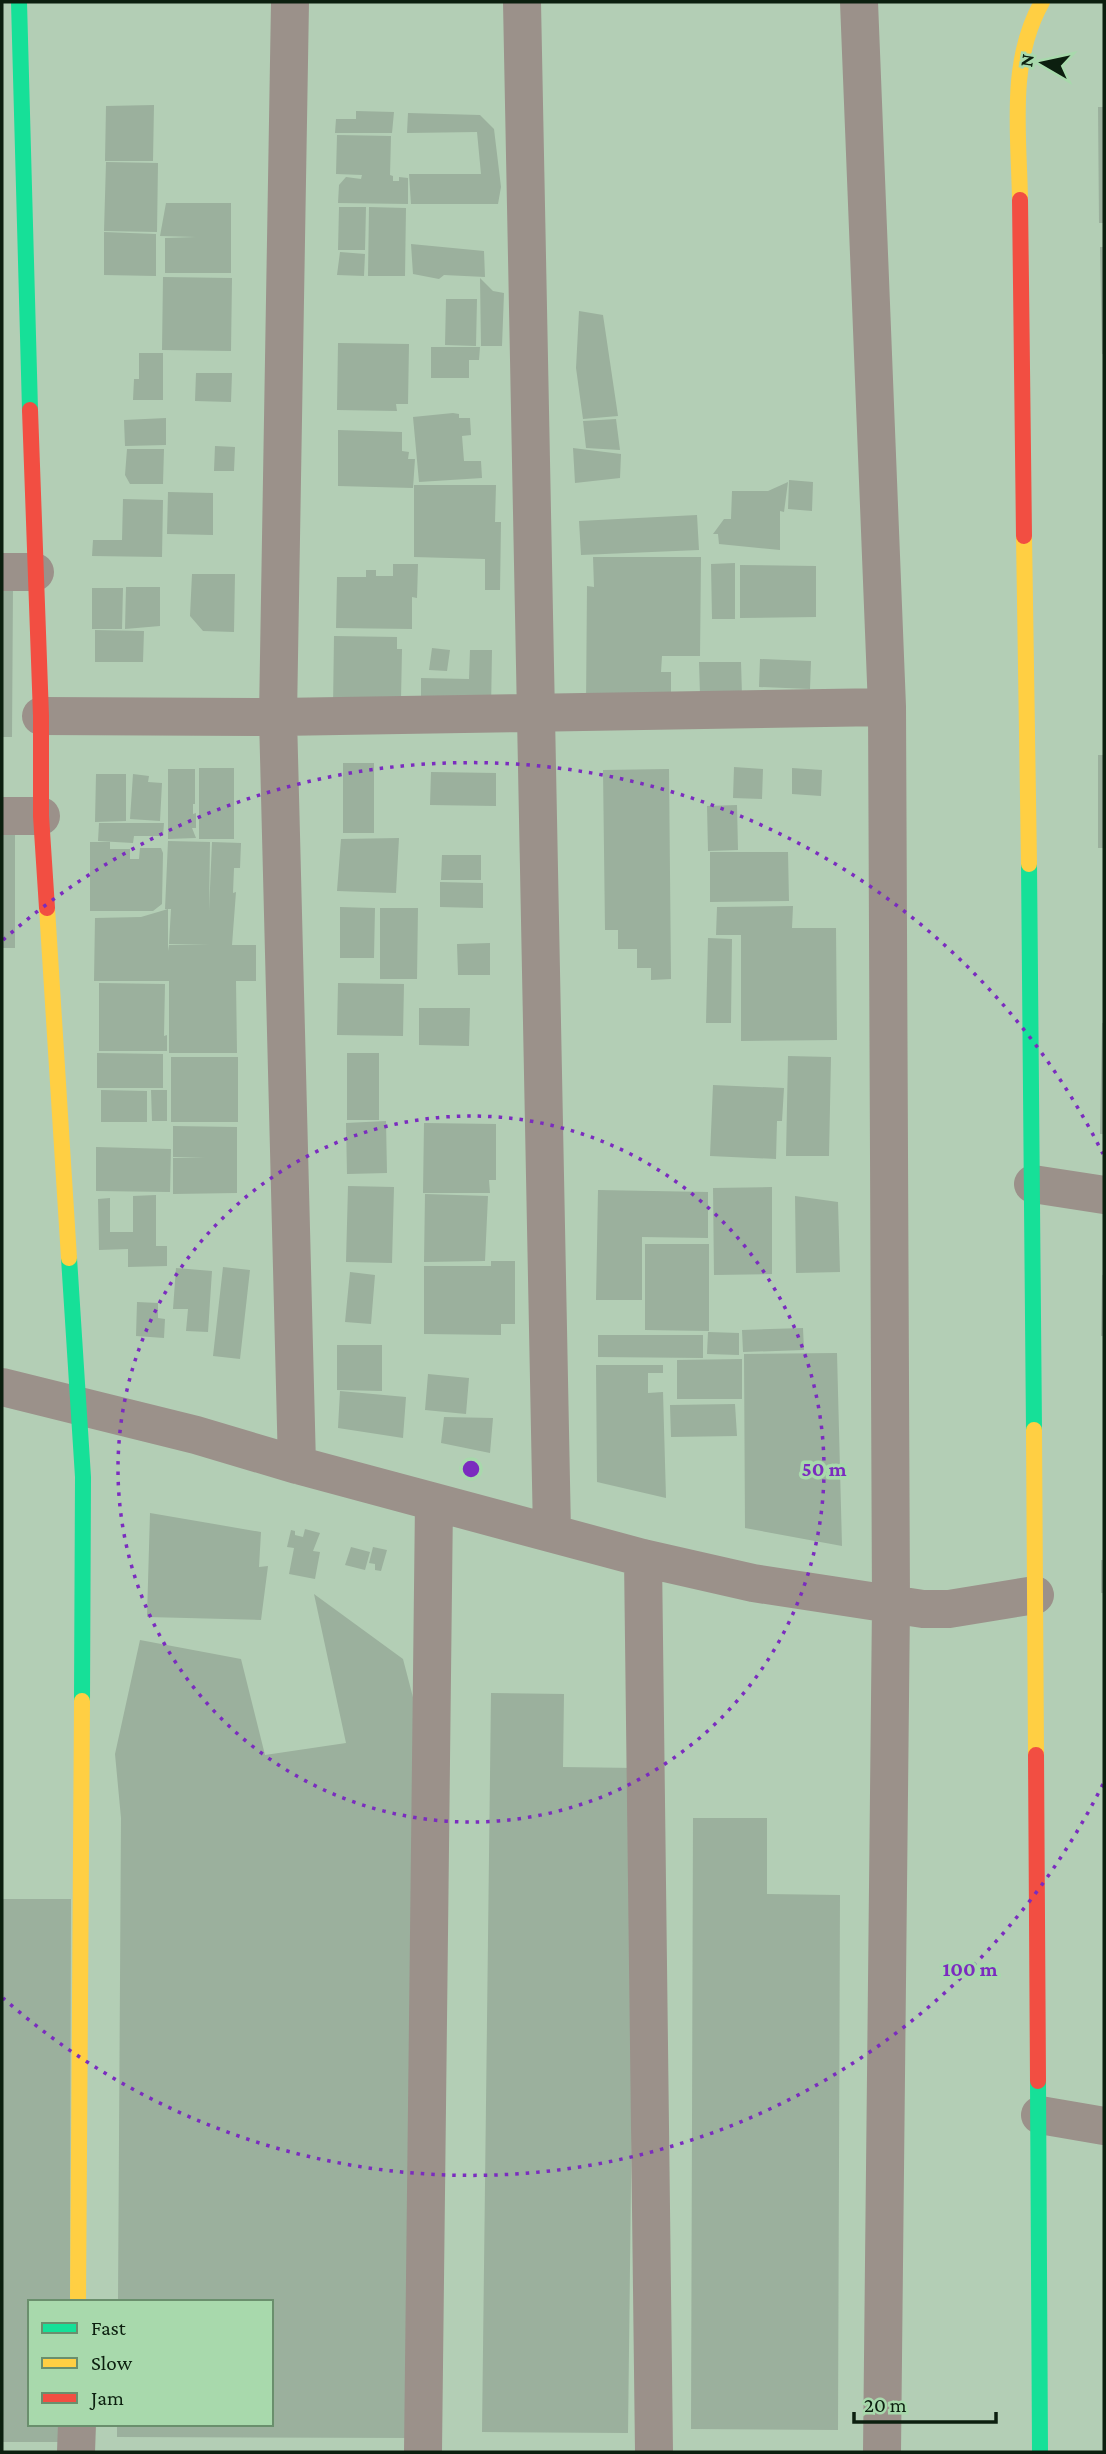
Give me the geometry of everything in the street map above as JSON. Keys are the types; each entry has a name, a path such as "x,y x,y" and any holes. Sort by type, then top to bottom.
{"street":[{"path":"19,2 14,321 19,572 41,716 41,816 83,1476 78,2300"},
{"path":"290,2 278,718 297,1465"},
{"path":"522,2 552,1533"},
{"path":"859,2 887,707 891,1605 882,2452"},
{"path":"1040,2452 1033,1184 1018,72 1030,23 1042,2"},
{"path":"41,716 278,718 887,707"},
{"path":"2,816 41,816"},
{"path":"1033,1184 1104,1195"},
{"path":"2,1387 196,1436 643,1558 753,1583 891,1605 949,1609 1035,1595"},
{"path":"424,2452 433,1502"},
{"path":"643,1558 654,2452"},
{"path":"1040,2115 1104,2126"},
{"path":"76,2452 77,2426"}],"building":[{"path":"154,105 153,161 105,161 106,106"},
{"path":"1098,107 1104,107 1104,223 1099,223"},
{"path":"356,111 394,112 392,133 335,133 336,119 356,119"},
{"path":"408,113 480,115 494,129 501,187 498,204 411,204 409,174 481,174 477,132 407,133"},
{"path":"337,135 391,136 390,175 393,176 393,181 399,181 399,177 408,178 408,204 338,203 339,185 346,177 361,179 362,175 336,174"},
{"path":"106,162 158,163 157,232 104,231"},
{"path":"166,203 231,203 231,273 165,273 165,238 196,237 160,236"},
{"path":"339,207 366,207 365,250 338,250"},
{"path":"369,207 406,208 405,276 368,276"},
{"path":"104,232 156,234 156,276 104,275"},
{"path":"411,244 484,251 485,277 444,275 439,279 413,274"},
{"path":"1100,247 1104,247 1104,354 1102,354"},
{"path":"340,252 365,254 364,276 337,275"},
{"path":"163,277 232,278 231,351 162,350"},
{"path":"480,278 493,291 504,293 502,346 481,346"},
{"path":"446,299 477,299 476,346 445,345"},
{"path":"579,311 603,315 618,416 583,419 576,368"},
{"path":"338,343 409,344 408,404 396,404 397,411 337,410"},
{"path":"431,347 480,347 479,360 469,360 469,378 431,378"},
{"path":"139,353 163,353 163,400 133,400 134,379 139,379"},
{"path":"196,373 232,373 231,402 195,401"},
{"path":"459,414 459,418 470,418 471,435 462,436 464,461 481,461 482,478 419,482 413,417"},
{"path":"166,418 166,445 125,446 124,420"},
{"path":"616,419 620,450 586,448 583,421"},
{"path":"338,430 402,432 402,451 409,452 408,459 415,459 413,488 338,486"},
{"path":"215,446 235,447 234,471 214,471"},
{"path":"573,448 621,454 620,478 575,483"},
{"path":"127,449 164,449 163,484 130,484 125,475"},
{"path":"789,480 813,482 812,511 788,509"},
{"path":"788,482 784,512 780,511 780,550 719,544 718,534 713,534 724,519 731,519 732,491 768,491"},
{"path":"414,485 496,485 495,522 501,522 500,590 485,590 485,559 414,557"},
{"path":"168,492 213,493 213,535 167,534"},
{"path":"123,499 163,500 162,557 92,556 93,540 122,540"},
{"path":"697,515 699,550 581,555 579,521"},
{"path":"593,557 701,557 700,656 662,656 661,672 671,672 671,705 586,706 587,586 594,587"},
{"path":"735,563 735,619 712,619 711,564"},
{"path":"393,564 418,564 417,598 412,597 412,629 336,628 337,577 366,577 366,570 376,570 376,576 393,576"},
{"path":"740,565 816,566 816,617 740,618"},
{"path":"192,574 235,574 234,632 203,631 190,616"},
{"path":"2,586 13,586 12,737 2,737"},
{"path":"126,587 160,587 160,626 125,629"},
{"path":"92,588 123,588 122,629 92,629"},
{"path":"95,630 144,631 143,662 95,662"},
{"path":"334,636 397,637 397,649 402,649 401,700 333,708"},
{"path":"432,648 450,650 447,671 429,670"},
{"path":"470,650 492,650 491,710 421,709 421,678 469,679"},
{"path":"760,659 811,661 810,689 759,687"},
{"path":"699,662 741,662 742,695 700,695"},
{"path":"1098,755 1104,755 1104,848 1098,848"},
{"path":"343,763 374,763 374,833 343,833"},
{"path":"734,767 763,769 762,799 733,798"},
{"path":"199,768 234,768 234,839 199,839"},
{"path":"792,768 822,770 821,796 792,794"},
{"path":"168,769 195,769 193,814 196,813 196,828 192,828 196,838 168,839"},
{"path":"669,769 671,979 651,980 651,968 637,968 637,949 618,949 618,930 605,930 603,770"},
{"path":"431,772 496,773 496,806 430,805"},
{"path":"96,774 126,774 126,821 95,822"},
{"path":"133,774 149,776 148,782 162,783 160,821 130,819"},
{"path":"737,805 738,850 708,851 707,806"},
{"path":"99,823 164,823 163,836 134,836 133,843 98,841"},
{"path":"2,833 15,833 15,948 2,948"},
{"path":"399,838 396,893 337,891 341,839"},
{"path":"168,841 210,842 209,911 212,842 241,843 240,868 234,868 233,893 236,892 232,945 256,945 256,981 236,981 237,1053 169,1053 169,981 94,981 95,918 141,917 168,909 165,909","holes":["168,909 171,909 169,944 210,945 169,945 168,951"]},
{"path":"90,842 110,842 110,849 130,849 130,859 139,859 140,848 161,848 162,904 153,911 90,911"},
{"path":"710,852 788,852 789,901 710,902"},
{"path":"442,855 481,855 481,880 441,880"},
{"path":"440,882 483,883 483,908 440,907"},
{"path":"793,906 792,928 836,928 837,1040 741,1041 741,935 716,935 717,907"},
{"path":"340,907 375,908 374,958 340,958"},
{"path":"380,908 418,908 417,979 380,979"},
{"path":"708,938 732,939 731,1023 706,1023"},
{"path":"490,943 490,975 458,975 457,944"},
{"path":"99,983 165,984 164,1036 167,1035 167,1051 99,1051"},
{"path":"338,983 404,984 403,1036 337,1035"},
{"path":"419,1008 470,1008 469,1046 419,1045"},
{"path":"1102,1023 1104,1134 1100,1134"},
{"path":"97,1053 163,1054 163,1088 97,1088"},
{"path":"347,1053 379,1053 379,1120 347,1120"},
{"path":"788,1056 831,1057 829,1156 786,1156"},
{"path":"171,1057 238,1057 238,1122 171,1122"},
{"path":"713,1085 784,1088 782,1121 777,1121 776,1159 710,1156"},
{"path":"101,1090 147,1091 147,1122 101,1122"},
{"path":"151,1090 167,1090 167,1121 152,1121"},
{"path":"386,1121 387,1173 347,1174 346,1123"},
{"path":"424,1123 496,1124 496,1180 489,1180 490,1193 423,1193"},
{"path":"173,1126 237,1127 237,1193 173,1194 173,1158 205,1157 173,1157"},
{"path":"96,1147 171,1149 170,1192 96,1191"},
{"path":"348,1186 394,1187 392,1263 346,1262"},
{"path":"772,1187 772,1274 714,1275 713,1188"},
{"path":"598,1190 708,1192 708,1238 642,1237 642,1300 596,1300"},
{"path":"425,1194 488,1196 485,1261 424,1262"},
{"path":"156,1195 156,1246 167,1246 167,1266 128,1267 128,1249 99,1250 98,1199 110,1198 110,1232 133,1232 133,1196"},
{"path":"795,1196 838,1202 840,1272 796,1273"},
{"path":"645,1244 709,1244 709,1331 645,1330"},
{"path":"491,1261 515,1261 515,1324 501,1324 501,1335 424,1334 424,1266 491,1266"},
{"path":"223,1267 250,1270 240,1359 213,1356"},
{"path":"176,1268 212,1271 208,1332 186,1331 188,1309 173,1309"},
{"path":"350,1272 375,1275 371,1324 345,1322"},
{"path":"1104,1275 1104,1336 1101,1336"},
{"path":"137,1302 158,1303 158,1318 165,1319 164,1338 136,1336"},
{"path":"803,1328 804,1350 743,1352 742,1330"},
{"path":"708,1332 739,1333 739,1355 707,1354"},
{"path":"598,1335 703,1335 703,1358 598,1357"},
{"path":"337,1345 382,1345 382,1391 337,1390"},
{"path":"837,1353 842,1546 745,1528 744,1354"},
{"path":"742,1359 742,1399 677,1399 677,1360"},
{"path":"596,1365 663,1365 663,1373 648,1373 648,1393 663,1392 666,1498 597,1482"},
{"path":"428,1374 469,1378 466,1414 425,1410"},
{"path":"340,1391 406,1397 403,1438 338,1428"},
{"path":"735,1404 737,1436 671,1437 670,1405"},
{"path":"444,1417 493,1418 490,1453 441,1443"},
{"path":"150,1513 261,1532 259,1567 268,1566 261,1620 147,1617"},
{"path":"305,1529 320,1533 313,1551 320,1552 315,1579 289,1574 294,1548 287,1547 291,1530 295,1531 295,1535 303,1537"},
{"path":"351,1547 370,1552 365,1570 345,1565"},
{"path":"373,1547 387,1550 381,1571 375,1570 375,1564 369,1563"},
{"path":"1101,1560 1104,1560 1104,1593 1101,1593"},
{"path":"314,1594 403,1659 422,1732 417,2438 117,2437 117,2426 273,2426 273,2300 118,2300 121,1818 115,1754 140,1640 241,1659 265,1755 346,1743"},
{"path":"491,1693 564,1694 563,1767 636,1768 628,2433 482,2432"},
{"path":"693,1818 767,1818 767,1894 840,1895 838,2430 691,2429"},
{"path":"2,1899 71,1899 70,2300 28,2300 28,2426 69,2426 69,2442 2,2442"}],"traffic: fast":[{"path":"19,2 30,410"},
{"path":"1029,864 1034,1430"},
{"path":"69,1258 83,1477 82,1701"},
{"path":"1038,2081 1040,2452"}],"traffic: slow":[{"path":"1020,200 1020,74 1031,25 1042,2"},
{"path":"1024,536 1029,864"},
{"path":"47,908 69,1258"},
{"path":"1034,1430 1036,1755"},
{"path":"78,2300 82,1701"}],"traffic: jam":[{"path":"1020,200 1024,536"},
{"path":"30,410 41,716 41,816 47,908"},
{"path":"1036,1755 1038,2081"}]}
